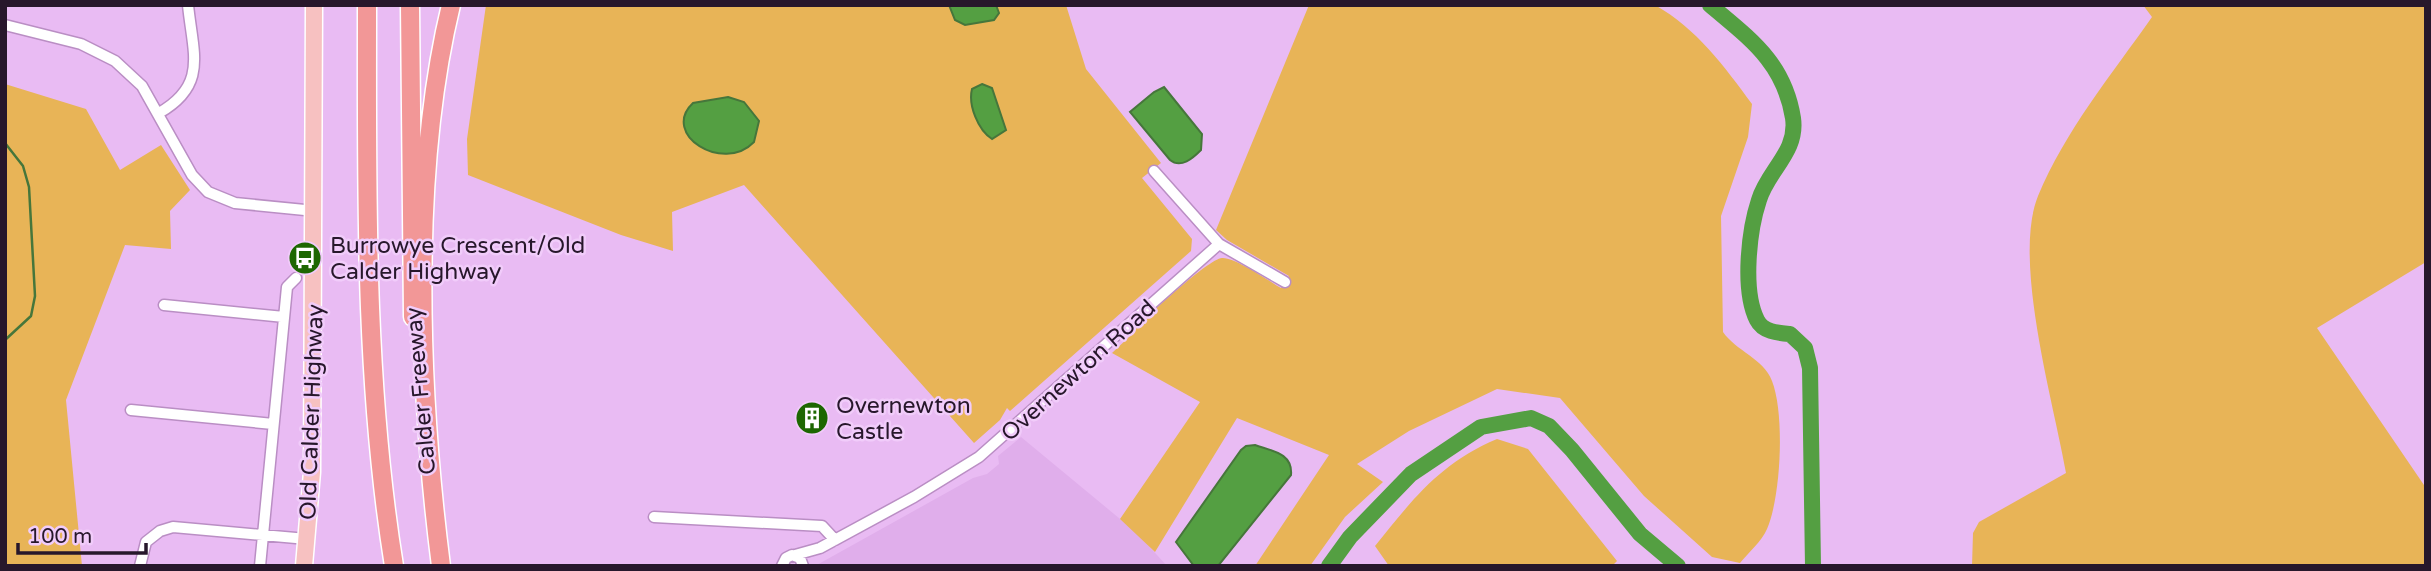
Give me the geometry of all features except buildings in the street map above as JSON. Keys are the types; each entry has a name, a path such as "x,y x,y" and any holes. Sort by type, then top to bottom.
{"highway":[{"name":"Calder Freeway","path":"367,5 371,352 394,566"},
{"name":"Calder Freeway","path":"410,5 413,330 422,433 441,566"},
{"path":"441,566 428,423 424,256 436,83 451,5"}],"main road":[{"name":"Old Calder Highway","path":"304,566 312,472 314,5"}],"street":[{"path":"159,113 182,97 191,83 194,64 188,5"},
{"path":"5,25 81,44 115,61 142,86 192,175 208,192 235,203 314,211"},
{"path":"1154,171 1219,244 1285,282"},
{"name":"Overnewton Road","path":"803,566 828,544 979,457 1219,244"},
{"path":"260,566 287,287 296,278"},
{"path":"164,305 284,317"},
{"path":"131,410 273,424"},
{"path":"654,517 825,527 828,544"},
{"path":"140,566 146,542 166,528 307,540"},
{"name":"Overnewton Road","path":"781,565 788,556 828,544"},
{"path":"795,555 803,566"}],"shaded area":[{"path":"486,5 1066,5 1086,69 1161,163 1142,178 1192,239 1191,251 1010,411 1007,408 1000,420 974,443 744,185 672,212 673,251 621,235 468,175 467,139"},
{"path":"949,5 996,5 999,13 994,20 965,25 955,20"},
{"path":"1309,5 1655,5 1697,37 1731,76 1752,104 1748,137 1721,216 1723,332 1768,373 1776,396 1780,434 1778,477 1772,515 1762,538 1740,563 1712,557 1644,496 1560,398 1497,389 1409,431 1357,464 1383,482 1345,517 1310,566 1255,566 1329,455 1237,418 1155,552 1120,519 1200,402 1112,353 1129,337 1132,330 1163,302 1215,261 1222,258 1235,261 1281,288 1289,276 1227,240 1216,230"},
{"path":"2143,5 2426,5 2426,262 2317,328 2426,488 2426,566 1972,566 1973,533 1979,522 2066,473 2032,294 2031,223 2038,196 2062,149 2090,104 2152,17"},
{"path":"5,84 86,109 120,170 161,145 190,190 170,211 171,249 125,245 66,400 82,566 5,566"},
{"path":"982,84 992,88 1006,130 992,139 978,123 971,102 972,89"},
{"path":"1164,87 1202,134 1201,150 1183,163 1170,160 1130,112"},
{"path":"728,97 744,102 759,121 754,142 741,151 727,154 712,152 690,137 684,127 685,115 693,103"},
{"path":"1021,437 1137,533 1167,566 815,566 973,478 987,474 999,464 998,456"},
{"path":"1497,439 1528,449 1617,561 1612,566 1389,566 1375,546 1402,513 1443,471 1459,459"},
{"path":"1255,445 1285,457 1291,468 1291,475 1218,566 1194,566 1176,542 1241,450"}],"waterway":[{"path":"1710,5 1763,53 1782,82 1793,118 1791,141 1763,189 1755,213 1748,277 1752,307 1757,320 1771,331 1790,334 1805,348 1810,368 1813,566"},
{"path":"5,143 23,166 29,187 35,296 31,316 5,340"},
{"path":"1329,566 1350,537 1411,474 1481,427 1531,418 1549,426 1572,450 1640,534 1678,566"}],"place":[{"name":"Burrowye Crescent/Old Calder Highway","path":"305,258"},
{"name":"Overnewton Castle","path":"812,418"}]}
